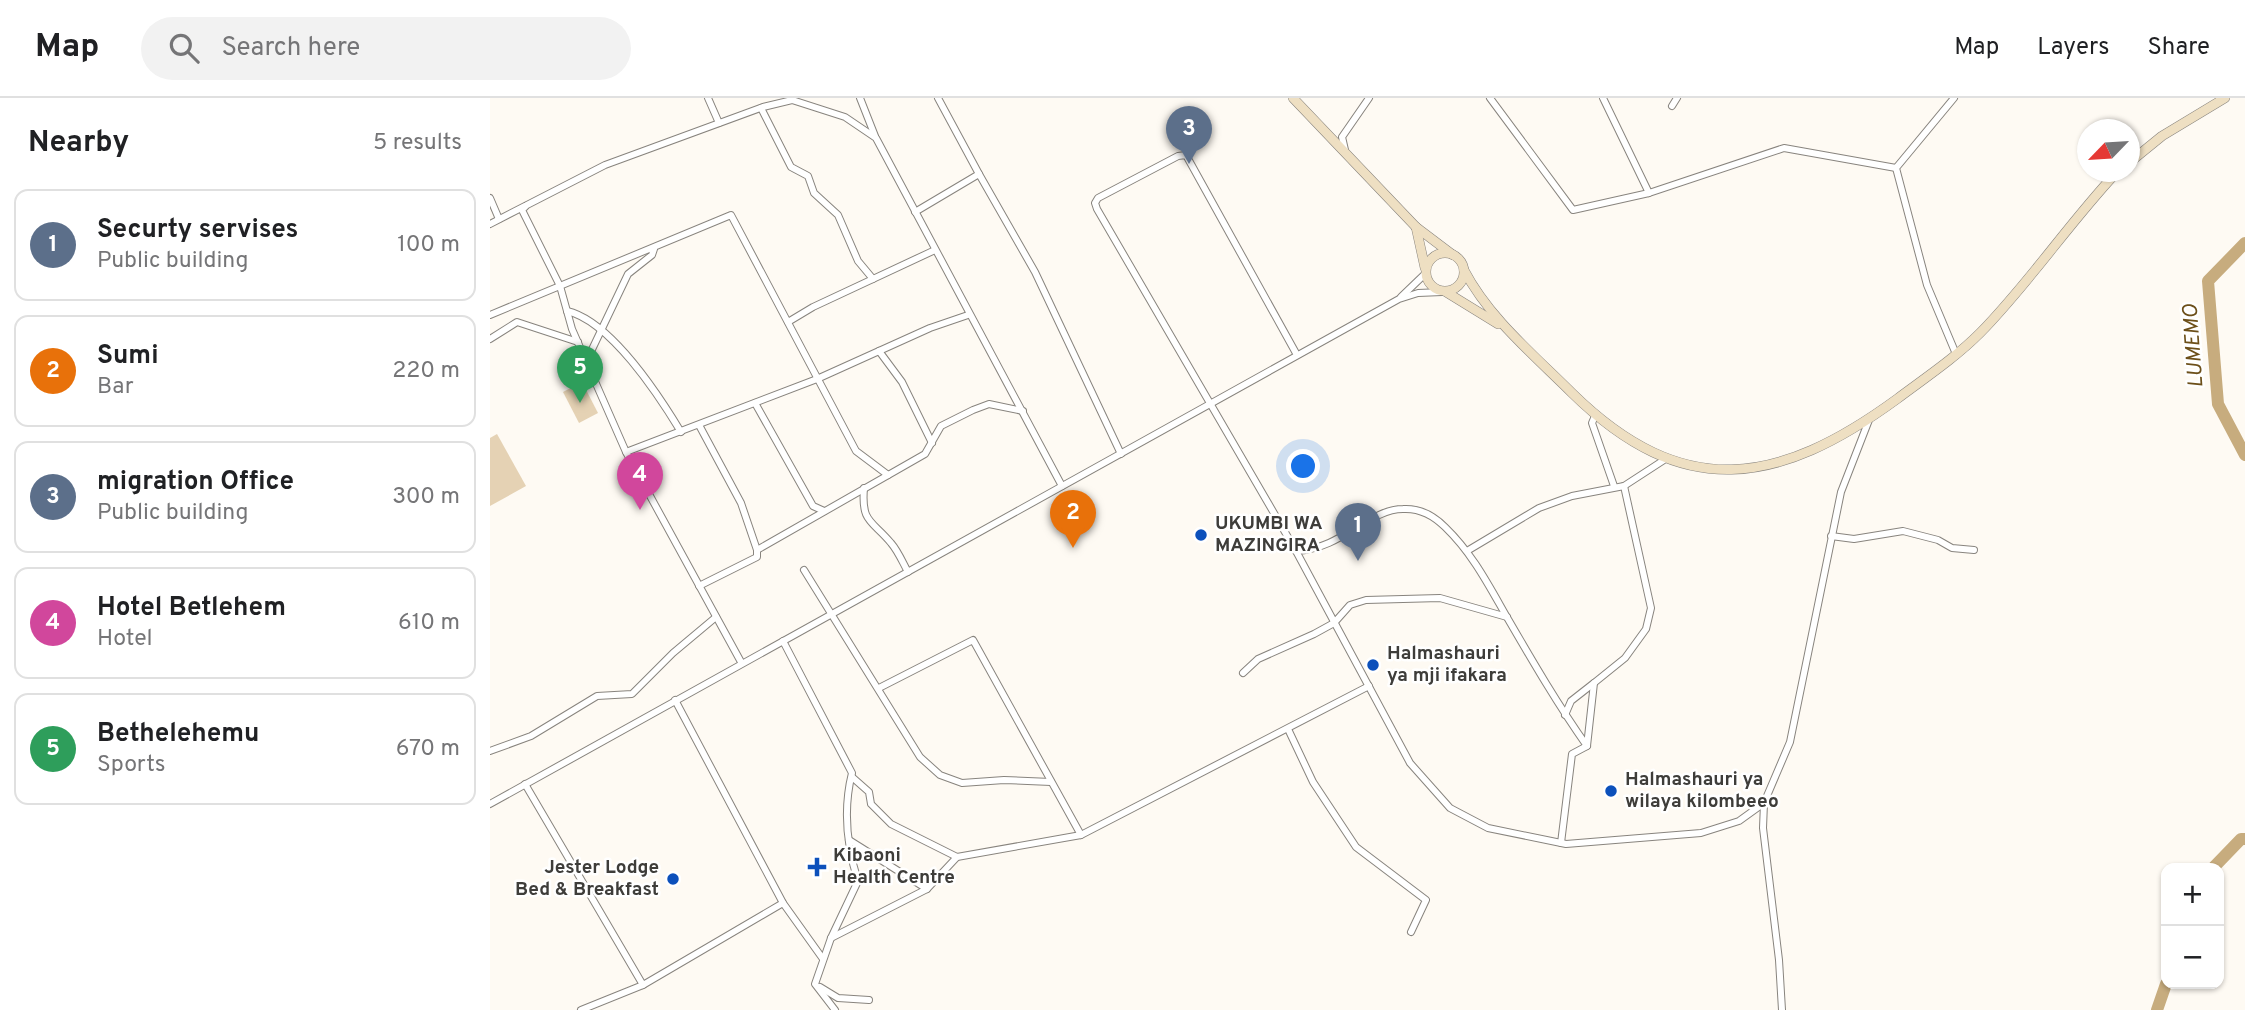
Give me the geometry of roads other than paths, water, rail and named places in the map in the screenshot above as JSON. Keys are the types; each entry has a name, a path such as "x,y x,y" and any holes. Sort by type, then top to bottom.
{"main road":[{"path":"1293,98 1416,227 1453,255 1472,286 1513,335 1595,416 1626,439 1664,460 1728,470 1764,468 1813,451 1869,420 1956,354 2006,304 2082,209 2108,182"},
{"path":"2140,154 2162,136 2225,98"},
{"path":"1416,227 1429,283 1479,310 1513,335"},
{"path":"1426,271 1434,256 1453,255"},
{"path":"1444,292 1461,283 1464,270"}],"street":[{"path":"708,98 719,123"},
{"path":"860,98 876,138 968,316 1023,411 1062,486"},
{"path":"938,98 1035,272 1121,454"},
{"path":"1345,153 1342,137 1369,98"},
{"path":"1490,98 1573,210 1649,193 1784,148 1895,168"},
{"path":"1604,98 1649,193"},
{"path":"1672,106 1677,98"},
{"path":"1895,168 1954,98"},
{"path":"490,224 605,165 761,108 793,99 845,117 876,138"},
{"path":"761,108 791,167 808,176 814,193 838,215 858,261 873,279"},
{"path":"1297,355 1186,155 1178,156 1098,198 1095,203 1097,209 1296,551 1410,763 1450,808 1488,828 1561,843 1701,834 1739,821 1764,803"},
{"path":"1895,168 1927,285 1956,354"},
{"path":"915,212 979,174"},
{"path":"490,198 499,219"},
{"path":"527,205 522,210 560,286 578,342 626,452 741,662"},
{"path":"490,315 731,215 856,451 888,475"},
{"path":"586,362 602,333 607,312 614,308 628,274 652,254 654,249"},
{"path":"788,322 935,250"},
{"path":"1399,299 1426,271"},
{"path":"490,804 741,662 833,614 1399,299 1418,293 1444,292"},
{"path":"566,311 583,315 625,353 681,432"},
{"path":"626,452 817,379 930,328 968,316"},
{"path":"490,339 500,335 517,321 578,342"},
{"path":"879,351 902,382 932,443"},
{"path":"755,403 813,506 824,511"},
{"path":"757,550 925,454 940,430 973,410 989,404 1023,411"},
{"path":"1595,416 1592,423 1614,486"},
{"path":"1782,1010 1779,960 1763,828 1764,803 1790,742 1841,492 1869,420"},
{"path":"699,425 741,503 757,550 757,557 699,586"},
{"path":"927,429 940,430"},
{"path":"1467,551 1560,499 1624,486 1664,460"},
{"path":"1565,715 1571,701 1625,658 1646,629 1651,608 1624,486"},
{"path":"864,488 863,512 872,526 892,544 908,572"},
{"path":"1296,551 1316,551 1385,513 1399,509 1418,509 1430,514 1467,551 1565,715 1587,746"},
{"path":"1831,536 1854,539 1903,531 1938,540 1952,548 1975,551"},
{"path":"804,570 920,757 940,775 962,783 1004,780 1051,782"},
{"path":"1243,673 1258,659 1287,648 1334,623 1350,605 1387,598 1414,601 1440,598 1507,617"},
{"path":"490,751 531,736 597,696 632,694 673,653 716,617"},
{"path":"878,688 972,640 1081,835"},
{"path":"783,641 852,773 853,780 869,792 871,804 891,824 957,857 1081,835 1369,686"},
{"path":"1587,746 1594,683"},
{"path":"675,700 783,903 822,959"},
{"path":"1288,729 1313,782 1356,847 1426,900 1410,932"},
{"path":"1561,843 1572,754 1587,746"},
{"path":"815,984 822,959 858,881 848,850 847,794 852,773"},
{"path":"525,784 643,985"},
{"path":"849,840 927,889"},
{"path":"831,938 927,889 957,857"},
{"path":"581,1010 643,985 783,903"},
{"path":"815,984 838,998 869,1000"},
{"path":"815,984 835,1010"}],"waterway":[{"name":"LUMEMO","path":"2245,243 2208,281 2218,404 2245,455"},
{"name":"LUMEMO","path":"2218,863 2241,839 2245,839"},
{"name":"LUMEMO","path":"2157,1010 2164,989"}],"place":[{"name":"migration Office","path":"1189,164"},
{"name":"Bethelehemu","path":"580,403"},
{"name":"Hotel Betlehem","path":"640,510"},
{"name":"UKUMBI WA MAZINGIRA","path":"1201,535"},
{"name":"Sumi","path":"1073,548"},
{"name":"Securty servises","path":"1358,561"},
{"name":"Halmashauri ya mji ifakara","path":"1373,665"},
{"name":"Halmashauri ya wilaya kilombeeo","path":"1611,791"},
{"name":"Kibaoni Health Centre","path":"817,867"},
{"name":"Jester Lodge Bed & Breakfast","path":"673,879"}]}
